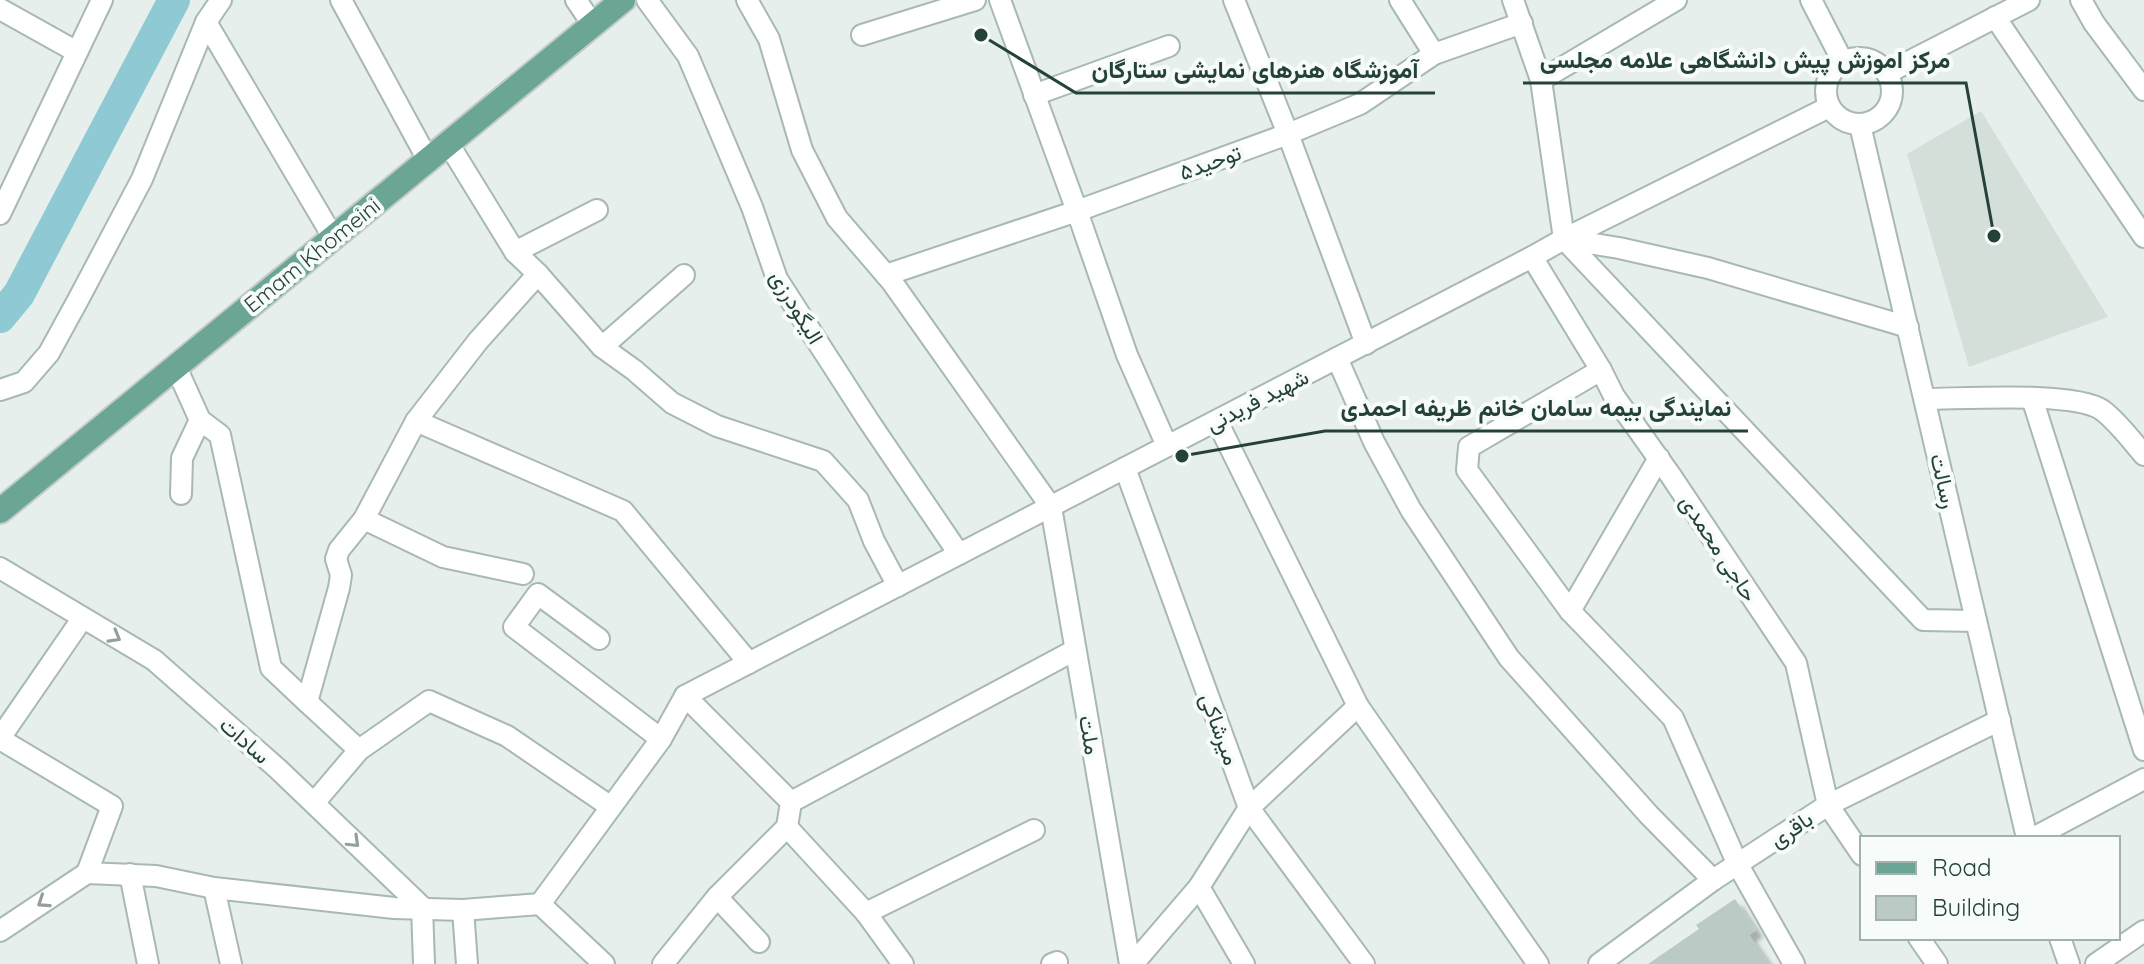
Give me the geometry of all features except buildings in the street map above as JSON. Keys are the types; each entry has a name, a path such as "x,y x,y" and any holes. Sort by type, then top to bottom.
{"main road":[{"name":"Emam Khomeini","path":"0,511 623,0"}],"street":[{"path":"0,214 102,0"},
{"path":"0,390 24,382 49,353 142,179 206,22 221,0"},
{"path":"341,0 428,160"},
{"path":"576,0 593,25"},
{"name":"الیگودرزی","path":"647,0 688,56 752,207 777,279 959,554"},
{"path":"747,0 769,39 802,150 837,218 886,275 1051,507"},
{"path":"862,35 975,0"},
{"path":"1000,0 1127,355 1167,446"},
{"path":"1234,0 1288,134 1366,344"},
{"path":"1400,0 1434,54"},
{"path":"1513,0 1541,80 1564,239 1923,620 1976,621"},
{"path":"1541,80 1676,0"},
{"path":"1811,0 1843,62"},
{"path":"1887,73 2029,0"},
{"path":"2081,0 2094,23 2144,90"},
{"path":"0,9 77,52"},
{"path":"1995,17 2144,237"},
{"path":"206,22 333,237"},
{"name":"توحید۵","path":"886,275 1077,211 1288,134 1360,104 1434,54 1522,23"},
{"path":"1034,95 1169,46"},
{"path":"1862,58 1880,65 1887,73 1892,95 1881,116 1872,122 1860,125 1842,120 1829,107 1825,87 1828,77 1843,62 1862,58"},
{"name":"شهید فریدنی","path":"685,696 1564,239 1829,107"},
{"name":"رسالت","path":"1860,125 2027,836"},
{"path":"448,143 515,252 602,347 672,403 717,426 823,461 858,500 874,541 898,586"},
{"path":"0,165 15,183"},
{"path":"515,252 597,210"},
{"path":"1564,239 1708,268 1908,327"},
{"name":"حاجی محمدی","path":"1532,257 1614,396 1796,663 1828,805 1860,852"},
{"path":"307,702 339,588 341,575 336,559 339,550 364,519 416,421 478,341 538,274"},
{"path":"602,347 684,275"},
{"path":"1337,358 1374,442 1411,510 1509,658 1649,815 1713,880"},
{"path":"176,367 200,420 220,435 271,668 359,750"},
{"path":"1601,370 1469,447 1467,470 1570,611 1673,718 1738,865 1794,964"},
{"path":"1925,399 2032,398 2082,402 2101,409 2144,455"},
{"path":"2032,398 2144,750"},
{"path":"181,494 182,458 200,420"},
{"path":"416,421 623,511 749,663"},
{"path":"1217,421 1358,706 1538,964"},
{"path":"1570,611 1659,458"},
{"name":"میرشاکی","path":"1125,468 1249,808 1364,964"},
{"name":"ملت","path":"1051,507 1132,964"},
{"path":"364,519 443,557 523,574"},
{"name":"سادات","path":"0,568 154,660 278,769 422,907"},
{"path":"599,639 538,594 514,627 661,739"},
{"path":"82,619 0,738 112,806 87,873"},
{"path":"791,802 1075,650"},
{"path":"540,904 661,739 685,696 791,802"},
{"path":"314,803 359,750 429,701 507,736 611,807"},
{"path":"1132,964 1199,887 1249,808 1358,706"},
{"name":"باقری","path":"1599,964 1713,880 1828,805 2000,720"},
{"path":"2037,836 2144,779"},
{"path":"663,964 717,897 787,827 791,802"},
{"path":"787,827 866,913 903,964"},
{"path":"866,913 1034,830"},
{"path":"0,931 87,873 130,874 214,888 394,908 463,910 540,904 604,964"},
{"path":"130,874 148,964"},
{"path":"1199,887 1244,964"},
{"path":"214,888 231,964"},
{"path":"717,897 759,942"},
{"path":"422,907 424,964"},
{"path":"463,910 467,964"},
{"path":"2096,964 2144,931"},
{"path":"1920,940 1937,964"},
{"path":"2061,940 2069,964"}],"shaded area":[{"path":"1981,111 2108,317 1969,367 1907,154"}],"waterway":[{"path":"0,317 19,294 174,0"}],"place":[{"name":"آموزشگاه هنرهای نمایشی ستارگان","path":"981,35"},
{"name":"مرکز اموزش پیش دانشگاهی علامه مجلسی","path":"1994,236"},
{"name":"نمایندگی بیمه سامان خانم ظریفه احمدی","path":"1182,456"}]}
